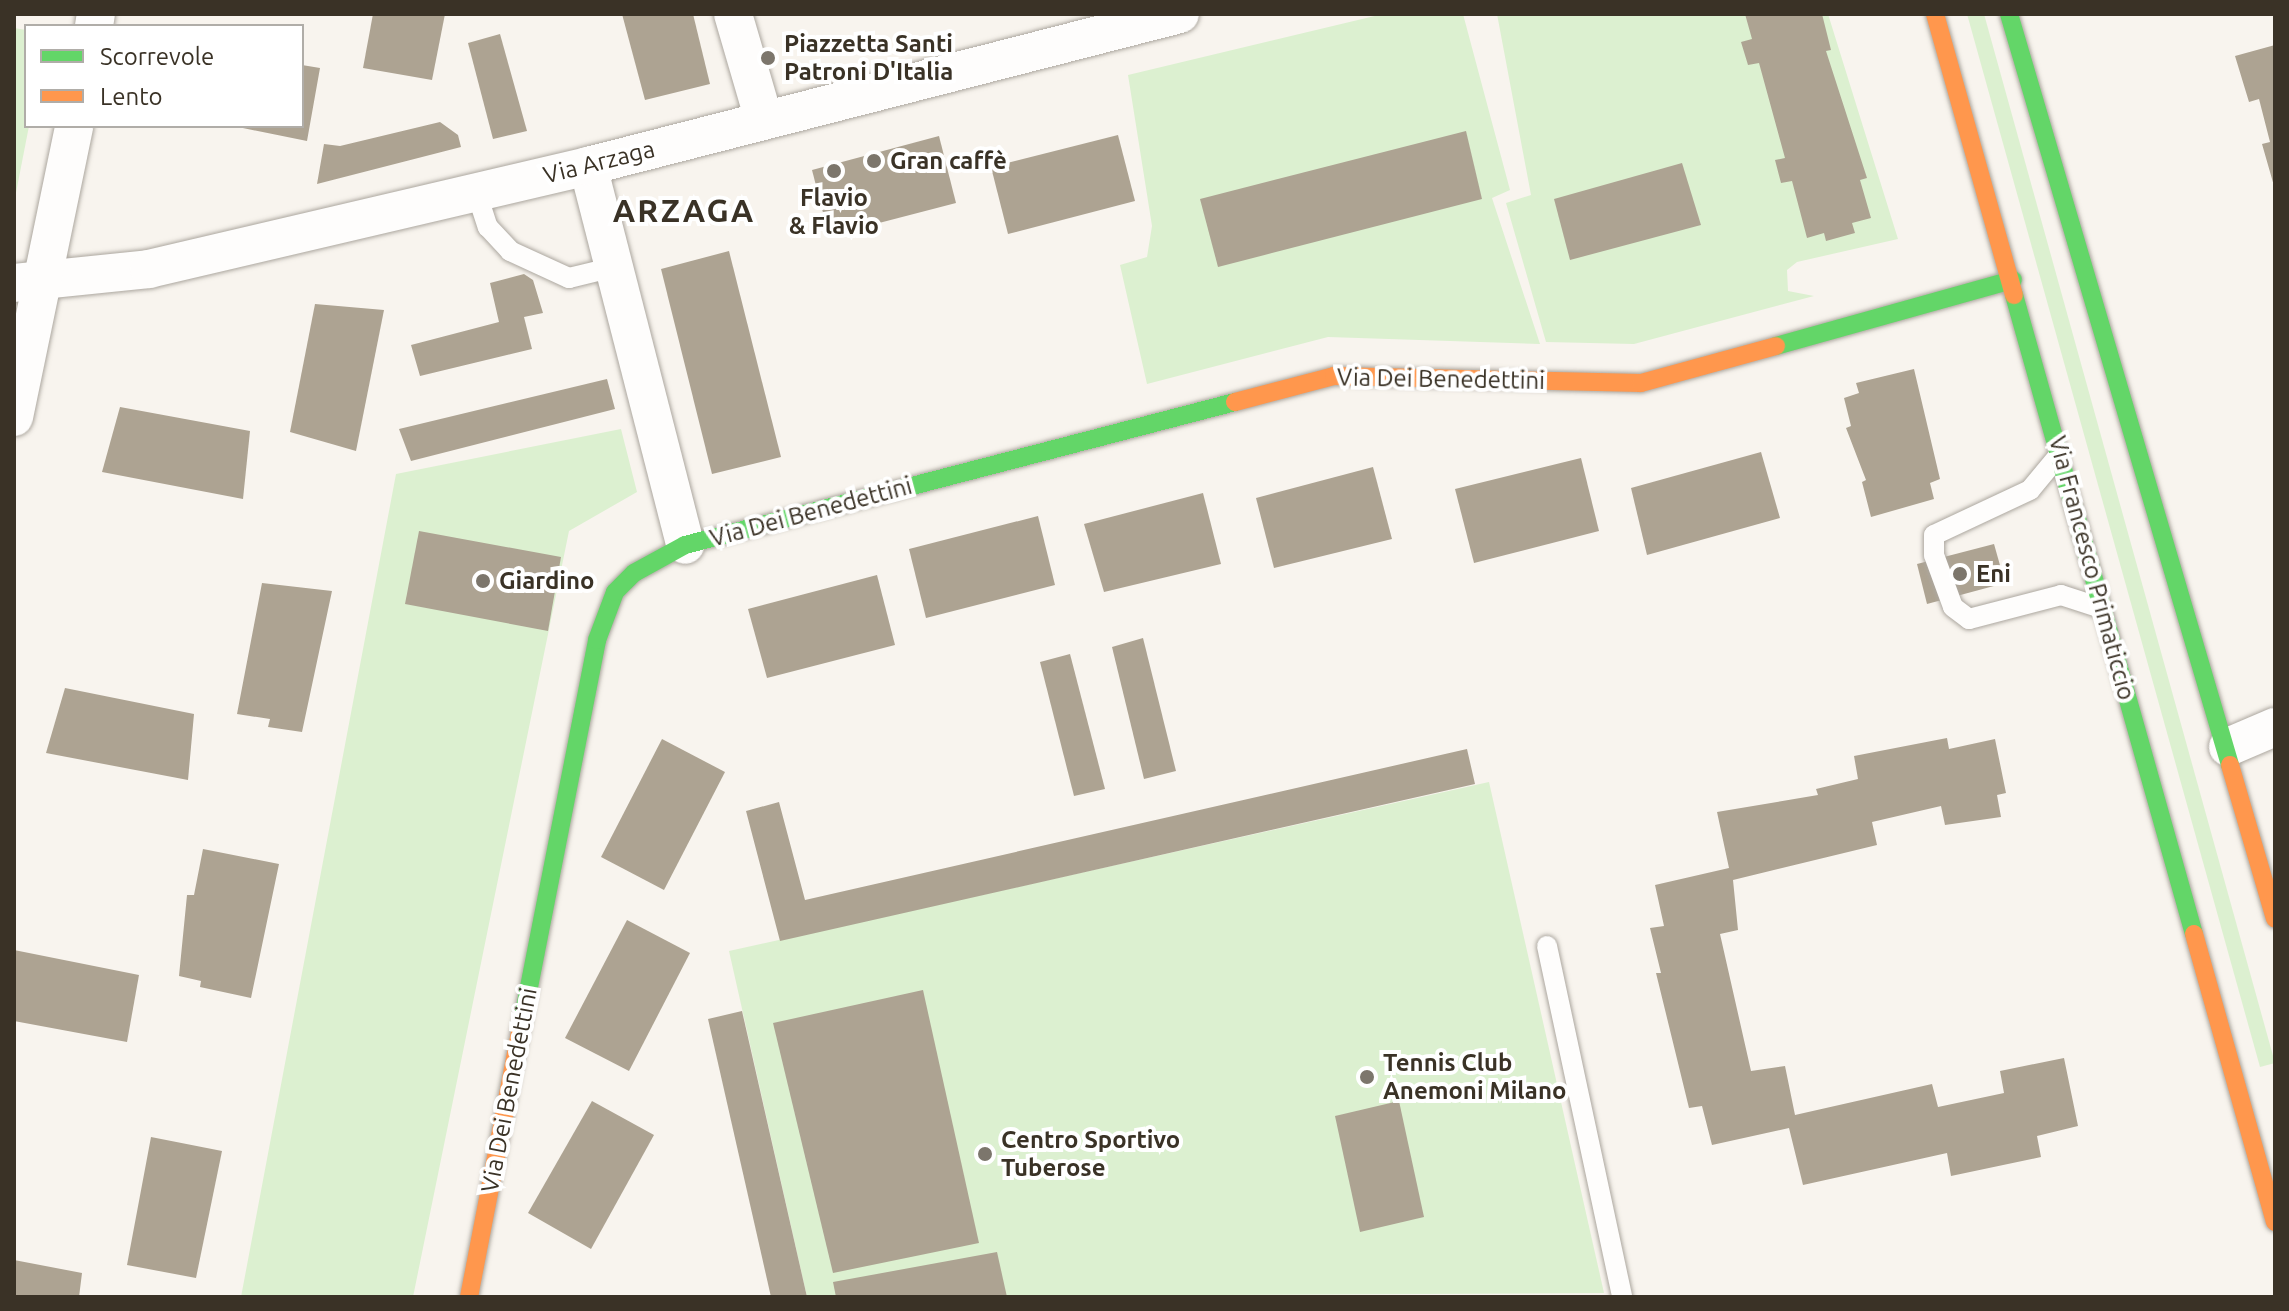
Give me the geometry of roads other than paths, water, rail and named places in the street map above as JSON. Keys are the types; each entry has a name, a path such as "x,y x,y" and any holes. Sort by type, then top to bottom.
{"street":[{"path":"733,14 764,120"},
{"name":"Via Arzaga","path":"26,284 149,269 588,166 1180,14"},
{"name":"Via Francesco Primaticcio","path":"1935,14 2255,1120 2275,1222"},
{"path":"2009,14 2228,747 2275,919"},
{"path":"14,417 26,284 73,128"},
{"name":"Via Dei Benedettini","path":"588,166 685,545"},
{"name":"Via Dei Benedettini","path":"469,1297 604,614 615,592 634,573 685,545 1334,376 1641,383 2013,280"},
{"path":"2228,747 2275,727"}],"lane":[{"path":"476,191 488,227 510,251 569,278 614,267"},
{"path":"2061,452 2030,490 1934,535 1934,555 1953,607 1969,619 2061,595 2105,610"},
{"path":"1547,946 1622,1297"}],"place":[{"name":"Piazzetta Santi Patroni D'Italia","path":"768,58"},
{"name":"Gran caffè","path":"874,161"},
{"name":"Flavio & Flavio","path":"834,171"},
{"name":"Eni","path":"1960,574"},
{"name":"Giardino","path":"483,581"},
{"name":"Tennis Club Anemoni Milano","path":"1367,1077"},
{"name":"Centro Sportivo Tuberose","path":"985,1154"}],"district":[{"name":"ARZAGA","path":"684,210"}]}
